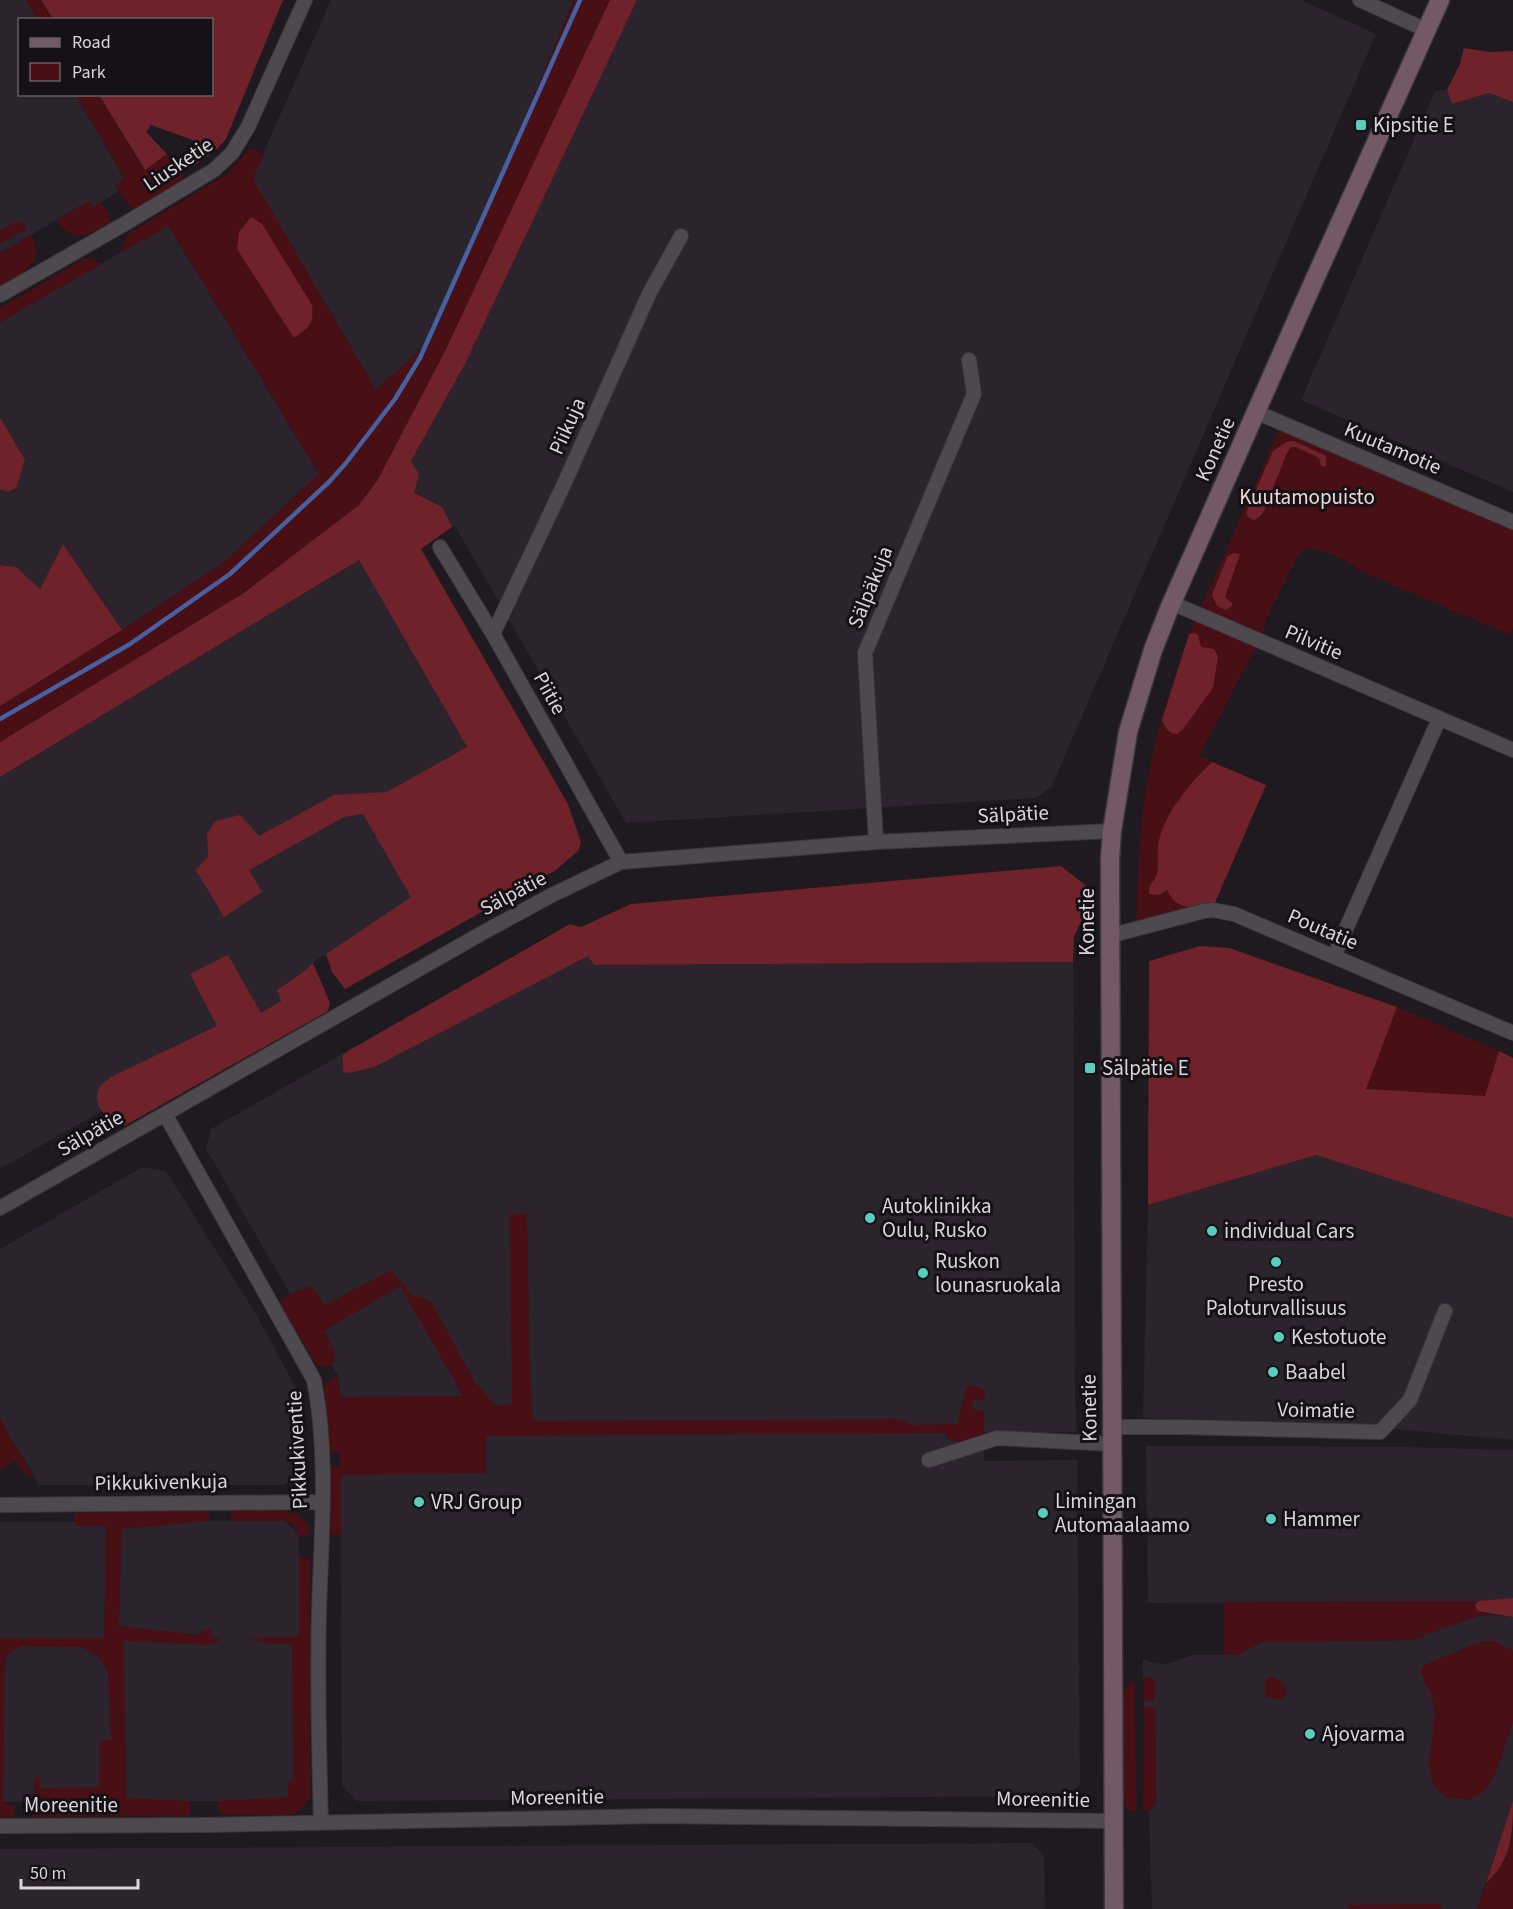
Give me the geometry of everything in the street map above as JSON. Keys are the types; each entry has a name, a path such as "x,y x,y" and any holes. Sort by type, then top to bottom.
{"street":[{"name":"Liusketie","path":"0,296 214,170 232,153 248,127 304,0"},
{"path":"1360,0 1426,30"},
{"name":"Konetie","path":"1114,1909 1109,936 1112,831 1128,732 1153,650 1172,603 1440,0"},
{"name":"Piikuja","path":"493,634 565,482 649,294 681,236"},
{"name":"Sälpäkuja","path":"876,842 865,653 974,394 969,360"},
{"name":"Kuutamotie","path":"1256,412 1513,522"},
{"name":"Piitie","path":"440,547 493,634 621,862"},
{"name":"Pilvitie","path":"1172,603 1513,750"},
{"path":"1334,956 1439,719"},
{"name":"Sälpätie","path":"0,1208 542,900 621,862 876,842 1112,831"},
{"name":"Poutatie","path":"1109,936 1195,912 1213,910 1234,914 1513,1033"},
{"name":"Pikkukiventie","path":"165,1114 314,1380 322,1461 318,1637 321,1823"},
{"name":"Voimatie","path":"929,1460 997,1438 1380,1432 1410,1400 1445,1311"},
{"name":"Pikkukivenkuja","path":"0,1505 322,1502"},
{"name":"Moreenitie","path":"0,1826 321,1823 659,1816 1115,1821"}],"shaded area":[{"path":"0,0 26,0 36,18 18,18 18,96 77,96 125,180 115,185 119,191 94,207 89,201 0,253"},
{"path":"41,0 283,0 226,139 217,149 194,166 188,154 191,147 198,142 151,125 146,132 167,154 145,170 100,96 213,96 213,18 52,18"},
{"path":"331,0 574,0 433,338 376,390 252,179"},
{"path":"610,0 637,0 465,364 411,461 419,474 414,493 442,507 452,527 421,549 568,804 581,842 578,851 556,870 345,989 332,972 326,954 411,897 363,814 344,817 249,870 262,892 224,917 196,870 208,856 207,834 215,821 240,815 259,836 334,795 387,792 467,747 359,560 0,777 0,742 244,593 359,505 377,481 445,351"},
{"path":"637,0 1301,0 1376,34 1052,786 1036,798 626,823 455,526 452,527 441,507 414,493 411,461 465,364"},
{"path":"1464,48 1489,52 1513,51 1513,102 1489,93 1452,104 1447,90 1460,64"},
{"path":"1447,90 1452,104 1489,93 1513,102 1513,492 1301,400 1435,91"},
{"path":"251,217 262,224 312,305 309,325 294,338 237,249 239,232"},
{"path":"168,225 319,474 222,564 122,630 63,544 40,590 16,567 0,565 0,489 7,492 25,461 0,417 0,322"},
{"path":"0,417 25,460 16,488 7,492 0,489"},
{"path":"1294,441 1326,456 1326,465 1321,466 1319,458 1296,447 1291,447 1264,511 1254,520 1248,517 1246,513 1273,451 1286,442"},
{"path":"63,544 122,630 0,706 0,565 16,567 40,589"},
{"path":"1233,553 1240,554 1225,597 1232,603 1232,606 1226,610 1217,606 1212,595 1227,557"},
{"path":"359,560 467,747 346,816 363,814 412,897 318,959 277,990 281,1001 93,1116 0,1169 0,777"},
{"path":"1189,634 1198,635 1201,647 1214,649 1218,656 1213,688 1183,729 1177,734 1171,733 1162,720"},
{"path":"1212,762 1266,785 1214,905 1186,906 1176,902 1167,890 1159,895 1149,894 1149,890 1157,873 1158,845 1166,821 1179,799"},
{"path":"1061,866 1085,885 1090,896 1074,937 1073,962 594,965 588,956 374,1067 349,1073 343,1072 343,1054 570,924 581,927 631,904"},
{"path":"570,924 594,965 1073,962 1077,1432 984,1433 984,1461 1077,1460 1080,1784 1068,1796 357,1801 342,1785 338,1376 206,1149 211,1129"},
{"path":"1200,946 1229,948 1397,1007 1366,1089 1485,1096 1499,1051 1513,1058 1513,1218 1316,1155 1148,1205 1149,961"},
{"path":"228,955 261,1013 281,1001 277,990 313,963 330,1003 328,1011 124,1126 112,1121 102,1111 97,1098 102,1084 113,1076 217,1026 190,974"},
{"path":"1316,1155 1513,1218 1513,1440 1317,1422 1143,1418 1148,1205"},
{"path":"143,1167 166,1171 257,1316 297,1390 299,1468 294,1478 284,1485 39,1485 15,1445 0,1454 0,1249"},
{"path":"1146,1446 1404,1447 1513,1450 1513,1598 1478,1601 1148,1603"},
{"path":"284,1520 299,1535 300,1787 286,1801 0,1802 0,1522"},
{"path":"1513,1598 1513,1617 1477,1611 1475,1605 1478,1601"},
{"path":"1478,1616 1513,1617 1513,1801 1477,1909 1152,1909 1149,1811 1156,1803 1155,1707 1144,1708 1144,1701 1155,1701 1144,1678 1143,1680 1143,1659 1167,1664 1192,1655 1237,1655 1261,1642 1411,1640"},
{"path":"1513,1801 1511,1835 1506,1855 1495,1874 1486,1883"},
{"path":"1032,1843 1044,1855 1045,1909 0,1909 0,1849"}],"green space":[{"path":"26,0 41,0 52,18 36,18"},
{"path":"574,0 610,0 445,351 377,481 359,505 244,593 0,742 0,706 222,564 319,474 169,226 120,253 128,234 227,174 251,148 264,155 253,179 376,390 433,338"},
{"path":"77,96 100,96 144,170 167,154 181,170 184,180 134,209 128,205 115,185 125,179"},
{"path":"90,201 94,207 101,202 110,217 110,222 82,236 69,233 57,220"},
{"path":"18,221 26,224 26,229 0,244 0,231"},
{"path":"31,235 36,253 34,260 24,272 0,286 0,253"},
{"path":"86,258 102,264 0,322 0,308"},
{"name":"Kuutamopuisto","path":"1282,429 1513,529 1513,628 1510,635 1358,570 1336,556 1310,548 1298,555 1265,621 1261,636 1200,609 1278,433"},
{"path":"1196,621 1256,647 1199,756 1266,785 1214,905 1136,925 1141,833 1152,758 1174,680 1193,623"},
{"path":"1397,1007 1499,1051 1485,1097 1365,1089"},
{"path":"527,1213 530,1375 533,1418 537,1421 901,1419 911,1425 957,1424 967,1386 977,1386 984,1390 985,1398 980,1401 973,1400 972,1409 984,1412 984,1439 967,1442 948,1440 946,1433 486,1436 486,1473 341,1475 341,1535 332,1536 328,1530 329,1469 340,1466 340,1453 328,1448 326,1383 337,1375 340,1397 463,1396 400,1286 324,1331 335,1352 334,1363 326,1367 317,1366 281,1305 281,1301 290,1294 311,1286 325,1305 391,1270 412,1295 427,1299 432,1303 474,1381 496,1406 512,1404 510,1214"},
{"path":"0,1418 34,1478 25,1474 15,1461 0,1470"},
{"path":"208,1511 210,1514 208,1521 122,1529 119,1626 199,1635 203,1629 211,1630 212,1638 220,1638 218,1642 207,1645 124,1641 126,1798 189,1801 191,1808 188,1816 35,1817 30,1812 34,1802 35,1777 40,1777 40,1788 99,1787 99,1741 111,1740 108,1672 99,1657 81,1647 21,1646 9,1653 5,1662 3,1802 15,1806 15,1814 13,1817 0,1817 0,1638 104,1638 106,1526 76,1526 74,1519 76,1513"},
{"path":"234,1511 291,1512 300,1516 307,1523 310,1533 299,1536 293,1524 284,1521 231,1521 230,1516"},
{"path":"299,1557 306,1558 310,1562 310,1794 302,1808 288,1815 224,1815 218,1810 217,1801 288,1797 288,1781 293,1781 292,1644 270,1644 247,1638 299,1637"},
{"path":"1478,1601 1475,1605 1477,1611 1493,1615 1478,1616 1411,1640 1261,1642 1237,1655 1224,1655 1224,1602"},
{"path":"1498,1642 1513,1651 1513,1723 1495,1775 1487,1788 1480,1795 1469,1800 1446,1797 1437,1790 1432,1781 1429,1765 1435,1715 1432,1696 1420,1672 1424,1665 1477,1643"},
{"path":"1145,1677 1150,1677 1155,1682 1155,1701 1144,1701 1143,1680"},
{"path":"1275,1677 1284,1683 1286,1693 1284,1698 1266,1698 1265,1680"},
{"path":"1132,1681 1135,1683 1136,1810 1133,1812 1126,1808 1124,1803 1123,1697 1124,1691"},
{"path":"1155,1707 1156,1803 1149,1811 1143,1811 1144,1708"},
{"path":"1513,1834 1513,1909 1477,1909 1486,1883 1494,1875 1506,1855"},
{"path":"1441,1904 1441,1909 1348,1909 1348,1905"}],"waterway":[{"path":"0,719 130,644 230,574 329,482 346,463 395,399 420,358 580,0"}],"place":[{"name":"Kipsitie E","path":"1361,125"},
{"name":"Sälpätie E","path":"1090,1068"},
{"name":"Autoklinikka Oulu, Rusko","path":"870,1218"},
{"name":"individual Cars","path":"1212,1231"},
{"name":"Presto Paloturvallisuus","path":"1276,1262"},
{"name":"Ruskon lounasruokala","path":"923,1273"},
{"name":"Kestotuote","path":"1279,1337"},
{"name":"Baabel","path":"1273,1372"},
{"name":"VRJ Group","path":"419,1502"},
{"name":"Limingan Automaalaamo","path":"1043,1513"},
{"name":"Hammer","path":"1271,1519"},
{"name":"Ajovarma","path":"1310,1734"}]}
